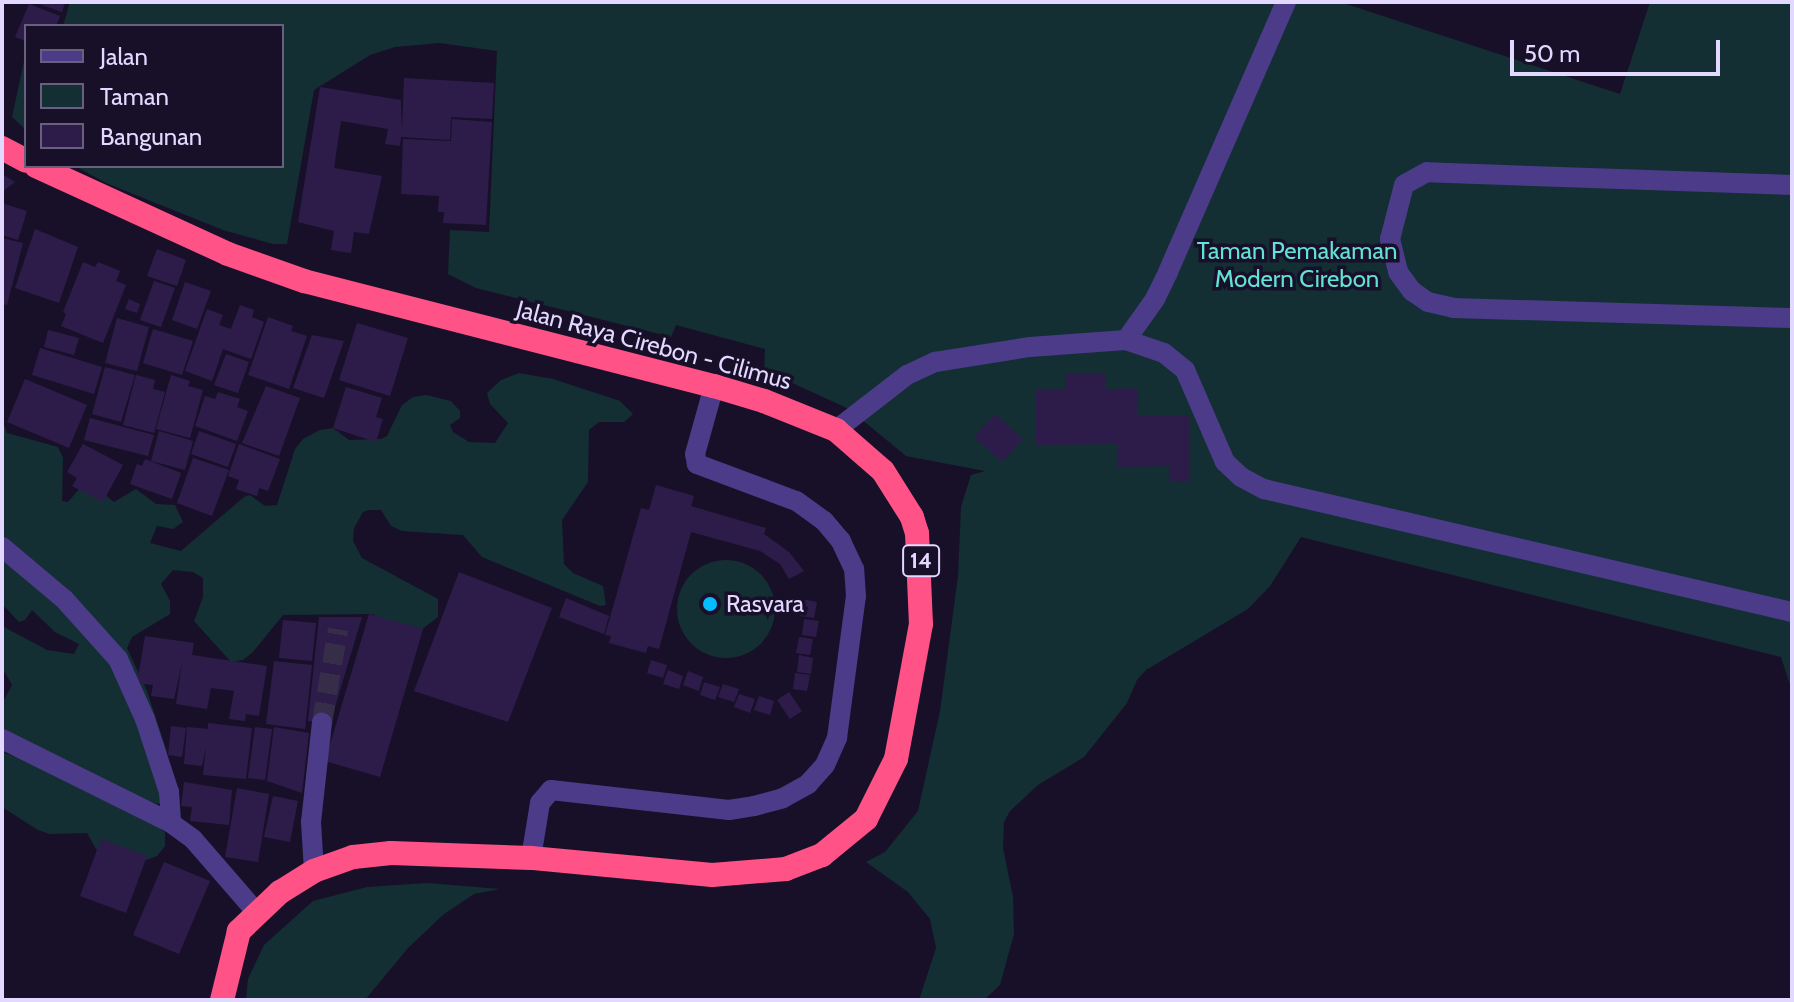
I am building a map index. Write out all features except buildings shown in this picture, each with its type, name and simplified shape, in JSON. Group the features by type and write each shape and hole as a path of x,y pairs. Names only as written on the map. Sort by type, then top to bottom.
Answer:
{"highway":[{"path":"2,148 24,160"},
{"name":"Jalan Raya Cirebon - Cilimus","path":"40,168 228,254 304,281 714,386 764,401 836,430 883,471 912,517 921,554 921,624 901,740 882,792 866,819 822,855 786,869 712,875 531,858 370,853 314,871 280,892 257,913 239,931 222,1000"}],"street":[{"path":"1126,340 1155,299 1168,272 1286,2"},
{"path":"1792,185 1427,172 1404,185 1390,239 1398,272 1412,291 1428,302 1453,308 1792,318"},
{"path":"836,430 907,375 935,362 1030,347 1126,340 1164,353 1185,370 1225,462 1241,477 1264,489 1792,612"},
{"path":"531,858 540,803 551,790 729,810 754,806 783,798 808,784 825,765 837,738 856,596 854,569 841,541 824,521 796,501 697,464 695,454 714,386"},
{"path":"2,547 64,599 118,659 145,719 169,792 171,823"},
{"path":"314,871 311,822 322,723"},
{"path":"2,739 171,823 193,839 257,913"}],"green space":[{"name":"Taman Pemakaman Modern Cirebon","path":"70,2 1340,2 1620,94 1650,2 1792,2 1792,691 1781,657 1301,537 1270,586 1248,609 1146,670 1137,680 1127,703 1084,757 1038,785 1010,811 1004,822 1003,848 1013,897 1014,934 1000,985 984,1000 919,1000 936,948 930,919 908,892 866,862 885,852 918,811 940,711 958,576 961,507 971,475 985,471 906,456 849,409 764,370 765,349 676,325 671,337 476,288 448,274 450,230 489,232 497,51 440,43 395,47 370,55 314,90 287,244 273,244 223,230 106,183 79,168 284,168 284,24 64,24"},
{"path":"24,61 24,128 12,117"},
{"path":"519,373 553,379 620,401 633,414 624,422 599,422 589,430 588,482 562,520 564,564 573,573 603,586 606,605 600,606 482,557 463,535 402,531 391,526 381,510 369,510 363,512 354,528 353,541 362,558 438,599 438,617 413,636 372,614 283,615 253,652 243,660 231,662 194,621 203,597 203,578 193,572 173,570 161,584 170,601 170,614 132,637 127,648 147,691 167,752 163,802 157,804 123,791 2,730 2,704 12,685 2,667 2,626 47,650 74,654 79,644 55,632 32,610 25,620 19,622 2,604 2,419 7,433 58,447 63,458 62,501 68,502 81,487 104,494 114,502 136,489 156,504 175,505 183,522 173,529 157,526 150,543 181,551 244,497 250,495 265,506 277,505 295,449 303,439 320,430 333,428 349,440 381,439 387,436 402,405 413,397 426,395 451,401 460,411 460,418 450,425 453,432 469,442 495,443 508,423 490,404 487,393 501,380"},
{"path":"726,560 745,563 761,574 772,590 775,609 772,628 761,644 745,655 726,658 707,655 691,644 680,628 677,609 680,590 691,574 707,563"},
{"path":"2,752 40,766 154,824 165,832 165,846 157,856 146,860 99,854 87,833 50,834 38,830 2,807"},
{"path":"427,883 500,889 474,894 444,914 408,948 365,1000 246,1000 248,979 264,945 313,901 367,887"}],"tunnel":[{"path":"322,723 338,629"}],"place":[{"name":"Rasvara","path":"710,604"}]}
